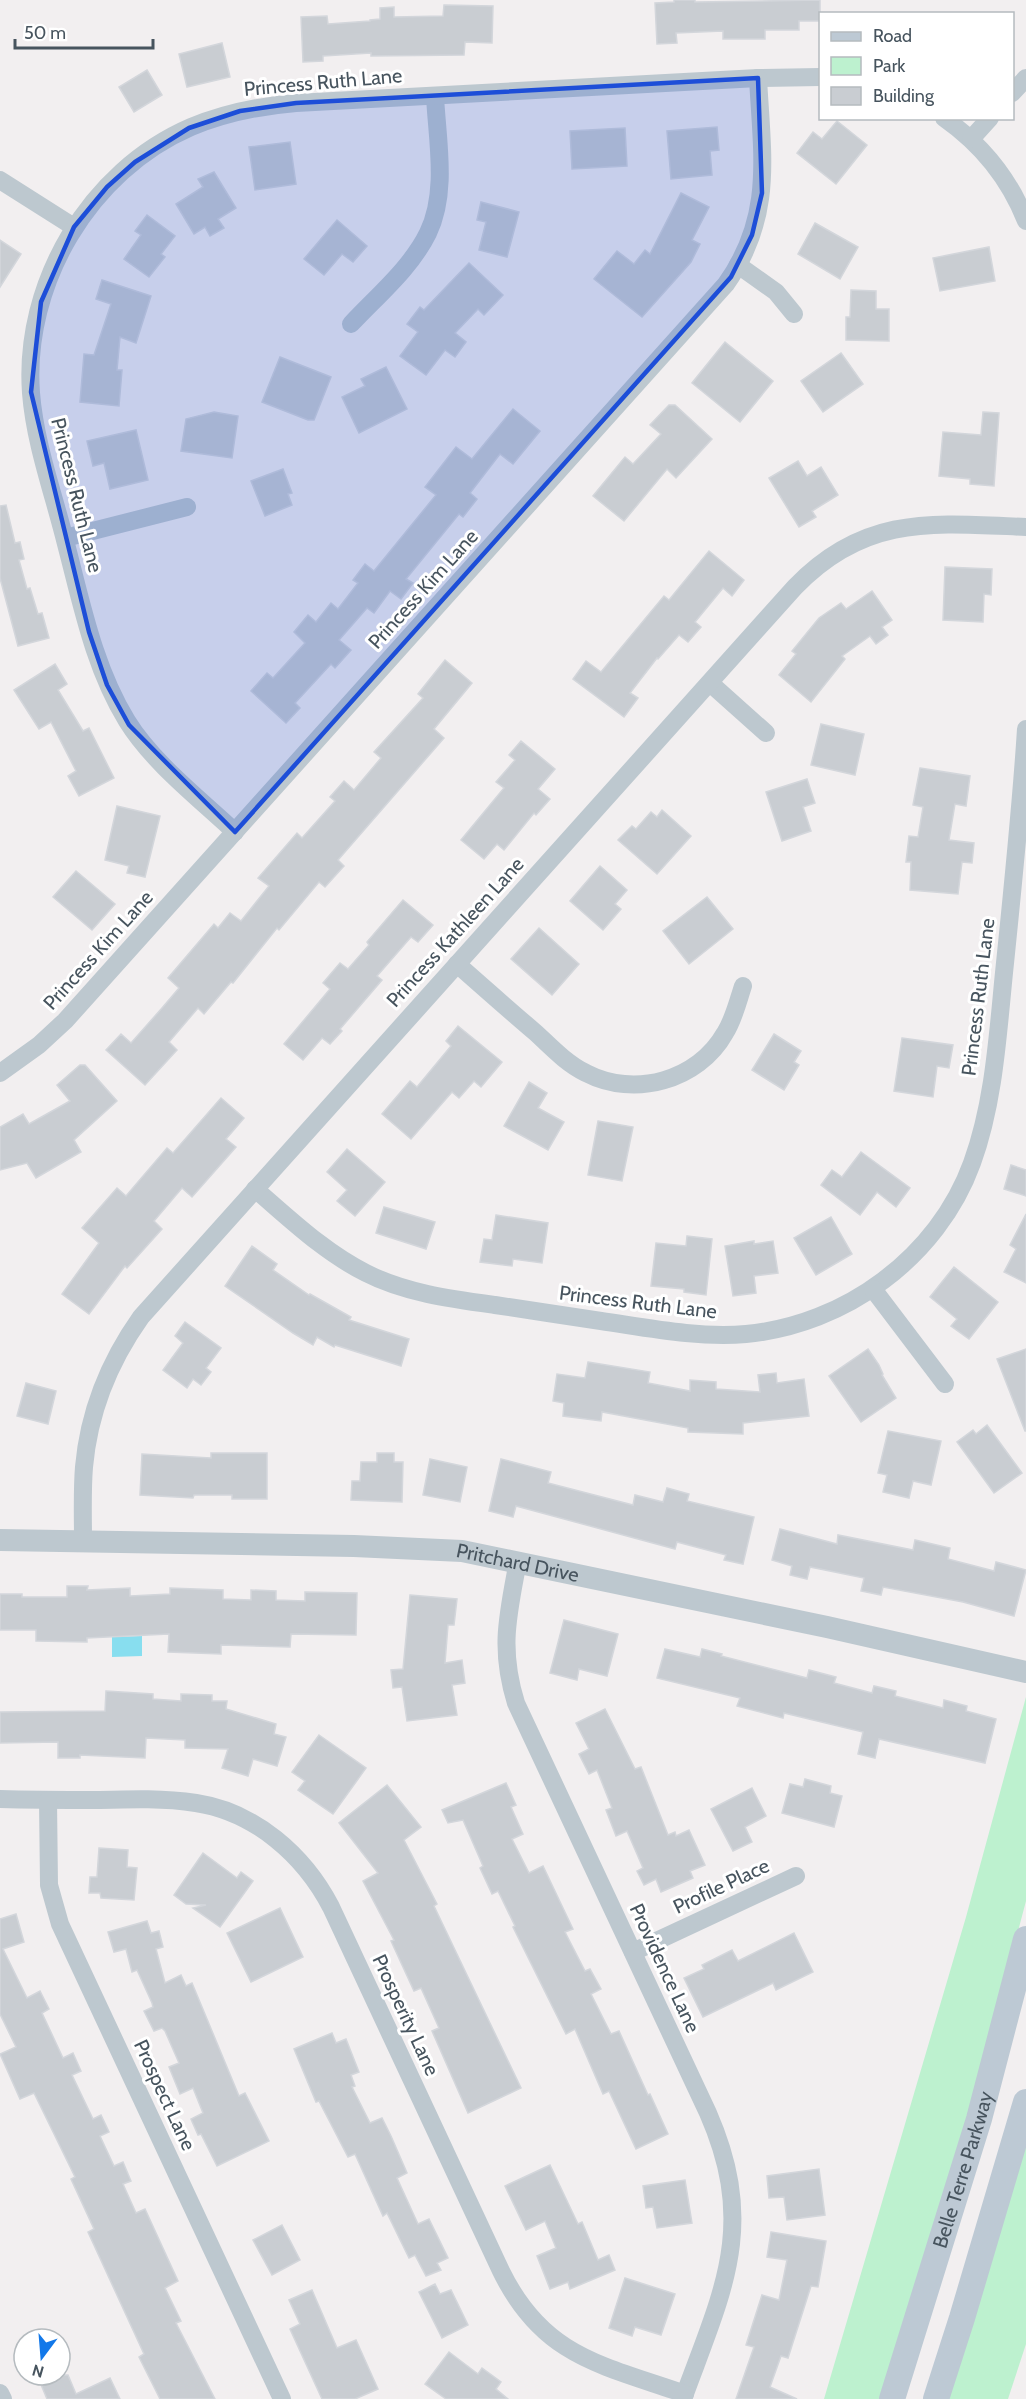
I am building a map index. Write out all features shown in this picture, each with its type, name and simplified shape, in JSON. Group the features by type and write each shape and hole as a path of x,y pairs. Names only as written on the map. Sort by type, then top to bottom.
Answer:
{"main road":[{"name":"Belle Terre Parkway","path":"892,2399 979,2119 1026,1939"},
{"name":"Belle Terre Parkway","path":"936,2399 966,2307 1026,2102"}],"street":[{"name":"Princess Ruth Lane","path":"235,832 147,748 121,712 107,686 96,654 65,538 37,430 31,376 33,346 41,302 50,276 74,227 107,187 135,162 180,133 215,118 240,111 275,105 758,78 819,77"},
{"name":"Princess Kim Lane","path":"0,1073 27,1055 53,1032 718,294 738,265 756,223 762,193 758,78"},
{"path":"1014,91 1026,78"},
{"path":"351,324 402,270 424,240 432,224 439,180 435,96"},
{"path":"947,120 971,139 1000,173 1019,203 1026,221"},
{"path":"971,139 988,120"},
{"path":"0,180 74,227"},
{"path":"738,265 771,288 794,314"},
{"path":"65,538 188,507"},
{"name":"Princess Kathleen Lane","path":"83,1541 83,1477 96,1403 113,1360 130,1332 154,1300 806,575 846,547 888,530 915,525 954,524 1026,527"},
{"path":"710,683 766,733"},
{"name":"Princess Ruth Lane","path":"255,1189 309,1235 355,1267 403,1287 464,1301 689,1333 728,1335 764,1332 808,1320 836,1310 873,1288 903,1264 944,1215 967,1176 981,1136 1000,1012 1026,729"},
{"path":"457,963 574,1066 605,1081 628,1085 669,1080 702,1060 726,1033 743,986"},
{"path":"873,1288 945,1384"},
{"name":"Pritchard Drive","path":"0,1540 407,1547 462,1551 827,1627 1026,1672"},
{"name":"Providence Lane","path":"518,1561 505,1632 507,1665 520,1715 633,1952 723,2150 731,2191 733,2232 728,2271 720,2301 684,2397"},
{"name":"Prosperity Lane","path":"0,1799 157,1799 198,1803 233,1813 247,1820 295,1855 317,1881 331,1907 501,2271 522,2309 540,2328 577,2355 684,2397"},
{"name":"Prospect Lane","path":"48,1800 49,1885 58,1917 282,2399"},
{"name":"Profile Place","path":"633,1952 796,1876"},
{"path":"0,2393 3,2399"}],"highlighted area":[{"path":"758,78 762,193 752,235 731,277 235,832 129,725 107,685 89,632 31,392 41,302 74,227 107,187 135,162 189,128 240,111 296,103"}],"green space":[{"path":"1026,1697 1026,1901 975,2093 881,2399 824,2399 966,1917"},
{"path":"1026,2140 1026,2344 1008,2399 947,2399"}],"water":[{"path":"142,1636 142,1656 112,1657 112,1637"}],"building":[{"path":"674,0 695,0 695,2 820,0 820,12 819,21 799,21 799,30 765,30 765,39 723,39 723,31 676,33 677,43 657,44 655,3 674,2"},
{"path":"444,5 493,6 492,43 465,42 464,55 371,56 371,53 323,56 323,61 303,62 301,17 327,16 328,24 370,21 380,19 380,8 394,7 394,17 443,16"},
{"path":"222,43 230,77 187,87 179,54"},
{"path":"147,70 162,95 134,112 119,87"},
{"path":"837,121 867,145 836,184 797,153 813,132 822,139"},
{"path":"717,127 719,150 710,151 712,175 671,179 667,131"},
{"path":"625,128 627,166 572,169 570,131"},
{"path":"290,142 296,184 255,190 249,147"},
{"path":"214,172 236,208 218,219 224,228 210,236 205,227 194,234 176,204 203,187 198,179"},
{"path":"681,193 709,207 692,240 700,244 691,262 642,317 594,279 617,251 634,264 645,250 650,254"},
{"path":"481,202 519,212 507,257 479,250 486,222 477,220"},
{"path":"147,215 175,236 161,254 165,257 149,277 124,259 141,235 135,231"},
{"path":"337,220 367,246 353,262 342,254 324,275 304,259"},
{"path":"815,223 858,247 840,279 798,254"},
{"path":"0,240 21,254 0,287"},
{"path":"989,247 995,281 940,291 933,258"},
{"path":"469,263 503,295 484,315 478,309 455,333 466,342 455,357 445,350 426,375 400,356 418,332 407,324 420,307 424,310"},
{"path":"102,280 151,296 136,343 120,337 117,370 122,370 119,406 80,402 84,354 94,355 111,304 96,299"},
{"path":"851,290 876,291 876,309 889,309 889,341 846,340 846,317 850,317"},
{"path":"725,342 773,381 740,422 692,383"},
{"path":"841,353 863,384 823,412 801,381"},
{"path":"280,357 331,377 314,420 308,420 262,402"},
{"path":"386,367 407,409 359,433 342,397 365,386 361,379"},
{"path":"669,405 675,405 712,439 676,478 667,469 624,521 593,496 625,457 633,464 661,434 650,425"},
{"path":"513,409 540,431 513,464 500,454 470,493 477,499 463,517 459,514 406,579 413,583 401,599 390,591 374,613 367,608 339,640 351,650 335,668 331,664 295,703 300,708 286,723 251,691 267,673 273,678 305,643 294,632 308,615 316,622 331,603 338,609 358,583 353,580 365,564 374,571 436,495 425,487 456,447 472,459"},
{"path":"214,412 238,416 232,458 181,451 186,419"},
{"path":"983,412 999,413 994,486 970,484 970,479 939,476 943,432 981,435"},
{"path":"136,430 148,480 110,489 104,463 93,466 87,441"},
{"path":"798,461 807,476 821,467 838,495 812,511 816,517 799,527 769,478"},
{"path":"283,469 292,493 288,494 292,505 265,516 251,481"},
{"path":"6,505 15,543 20,542 24,559 19,560 27,589 30,588 38,614 42,613 49,638 18,646 0,578 0,506"},
{"path":"709,551 744,580 732,596 723,588 695,622 701,627 688,642 679,635 657,658 630,693 638,698 624,717 573,679 586,661 601,672 664,596 669,600"},
{"path":"945,567 992,569 991,595 984,594 983,622 943,620"},
{"path":"872,591 892,620 882,627 888,635 876,644 870,636 842,656 845,659 811,702 779,675 796,654 792,651 819,618 841,603 846,609"},
{"path":"445,660 472,683 434,729 444,738 338,860 344,866 325,887 319,882 204,1014 198,1008 169,1042 177,1050 145,1085 106,1050 121,1034 131,1043 162,1008 179,988 168,978 214,924 218,928 230,913 241,921 269,886 258,878 297,833 302,838 335,801 330,797 344,781 354,790 381,758 374,752 423,698 418,694"},
{"path":"55,664 67,684 58,690 83,731 89,728 114,778 79,796 68,776 76,771 51,722 39,729 14,690"},
{"path":"821,724 864,734 855,775 811,765"},
{"path":"521,741 555,769 538,789 550,799 536,815 534,813 504,850 497,844 484,859 461,840 504,788 496,782 515,760 509,755"},
{"path":"920,768 970,776 966,806 955,804 949,840 974,843 972,863 962,862 958,894 910,890 911,862 906,862 909,836 918,837 923,807 913,805"},
{"path":"807,779 815,803 803,807 811,831 782,841 766,792"},
{"path":"117,806 160,816 145,877 127,873 129,866 105,860"},
{"path":"662,810 691,836 657,874 618,840 632,826 636,829 651,812 657,817"},
{"path":"600,866 627,890 615,904 621,909 603,930 570,901"},
{"path":"76,871 115,904 92,930 53,897"},
{"path":"707,897 733,929 689,964 663,931"},
{"path":"403,900 433,925 418,942 411,937 377,976 382,980 330,1044 322,1038 303,1060 284,1044 330,989 323,983 340,963 348,969 369,945 367,942"},
{"path":"539,928 579,964 552,995 511,959"},
{"path":"458,1026 502,1062 481,1087 474,1081 459,1098 452,1092 411,1139 382,1114 410,1081 417,1087 451,1046 446,1041"},
{"path":"774,1034 801,1051 794,1062 799,1065 784,1090 752,1070"},
{"path":"902,1038 953,1045 949,1068 937,1066 933,1097 894,1091"},
{"path":"80,1065 85,1065 117,1101 74,1140 81,1152 36,1178 27,1163 0,1170 0,1127 23,1114 29,1124 70,1101 57,1085"},
{"path":"529,1082 547,1093 538,1108 564,1122 548,1150 504,1126"},
{"path":"221,1098 244,1118 226,1139 236,1147 192,1197 182,1188 154,1221 162,1229 127,1268 125,1266 89,1314 62,1294 99,1243 82,1228 117,1188 126,1196 167,1148 173,1153"},
{"path":"598,1121 633,1127 622,1181 588,1175"},
{"path":"347,1149 385,1182 355,1216 337,1201 347,1190 327,1172"},
{"path":"861,1152 910,1188 896,1207 877,1192 860,1215 821,1185 832,1170 842,1177"},
{"path":"1011,1165 1026,1170 1026,1196 1004,1189"},
{"path":"384,1207 435,1222 426,1249 376,1233"},
{"path":"1026,1214 1026,1283 1004,1272 1016,1249 1010,1245"},
{"path":"496,1215 548,1223 542,1263 513,1259 512,1266 480,1262 484,1239 492,1240"},
{"path":"831,1217 852,1254 816,1275 794,1238"},
{"path":"687,1236 712,1239 706,1295 684,1292 684,1289 651,1286 656,1243 686,1246"},
{"path":"754,1241 754,1244 773,1241 778,1273 754,1276 756,1293 733,1296 725,1246"},
{"path":"252,1246 277,1264 273,1270 309,1295 351,1317 349,1320 409,1339 401,1366 335,1345 334,1347 317,1337 313,1345 225,1286"},
{"path":"954,1267 998,1302 969,1339 951,1326 957,1319 930,1297"},
{"path":"185,1322 221,1348 206,1368 211,1372 201,1385 193,1379 187,1388 163,1370 183,1343 175,1336"},
{"path":"868,1349 896,1398 861,1422 829,1376"},
{"path":"1026,1349 1026,1431 1025,1431 997,1359"},
{"path":"588,1362 650,1372 648,1383 690,1391 690,1380 716,1382 716,1389 760,1392 758,1375 776,1373 777,1383 804,1379 809,1416 743,1423 743,1434 688,1432 688,1428 602,1412 601,1421 563,1416 564,1403 553,1401 557,1374 585,1378"},
{"path":"26,1383 56,1391 48,1424 17,1416"},
{"path":"987,1425 1022,1473 994,1493 957,1442 973,1430 976,1434"},
{"path":"888,1431 941,1441 931,1485 913,1481 909,1498 883,1492 887,1475 878,1473"},
{"path":"211,1453 267,1453 267,1499 232,1499 232,1495 194,1495 193,1498 140,1495 142,1454 211,1458"},
{"path":"377,1453 394,1453 394,1462 403,1462 402,1502 351,1500 352,1481 360,1481 361,1462 377,1462"},
{"path":"430,1459 467,1467 460,1502 423,1495"},
{"path":"501,1459 551,1472 548,1483 633,1505 635,1495 663,1502 667,1488 689,1494 687,1501 754,1517 743,1564 724,1560 726,1555 677,1542 675,1549 516,1506 513,1517 489,1511"},
{"path":"780,1529 837,1544 838,1535 913,1550 915,1540 950,1548 948,1559 994,1571 996,1562 1026,1570 1014,1616 963,1602 883,1587 881,1595 861,1591 864,1578 810,1567 807,1579 790,1575 792,1566 772,1560"},
{"path":"67,1586 88,1586 87,1590 130,1588 130,1596 170,1594 170,1588 223,1590 223,1599 251,1600 251,1590 276,1591 276,1600 305,1601 305,1592 357,1593 356,1635 291,1634 290,1647 221,1645 221,1654 168,1652 169,1634 87,1638 87,1642 36,1641 36,1630 0,1630 0,1594 22,1594 22,1597 67,1597"},
{"path":"410,1595 457,1599 454,1625 448,1625 445,1663 462,1660 465,1683 452,1685 457,1715 407,1721 402,1687 393,1688 391,1670 403,1669"},
{"path":"564,1620 618,1634 607,1676 579,1669 577,1680 550,1673"},
{"path":"665,1649 700,1657 702,1649 807,1678 809,1670 836,1677 834,1683 872,1693 874,1686 896,1691 895,1696 943,1708 944,1700 967,1706 966,1711 996,1719 985,1763 879,1739 875,1758 858,1754 863,1732 784,1713 783,1718 737,1706 740,1698 657,1678"},
{"path":"106,1691 153,1694 153,1699 181,1701 181,1694 212,1695 212,1701 227,1701 226,1709 276,1724 274,1734 286,1737 277,1766 253,1759 248,1776 222,1768 228,1749 185,1748 185,1740 146,1738 145,1758 80,1755 80,1758 58,1758 58,1742 0,1743 0,1712 105,1711"},
{"path":"605,1709 635,1769 641,1767 668,1835 675,1832 676,1836 689,1830 705,1865 690,1871 693,1878 661,1892 656,1879 644,1885 637,1871 643,1868 627,1831 616,1836 606,1810 612,1808 597,1770 589,1774 579,1754 589,1749 576,1723"},
{"path":"319,1735 366,1768 333,1814 298,1790 305,1781 292,1772"},
{"path":"805,1779 831,1786 830,1793 842,1796 834,1827 782,1813 790,1784 803,1787"},
{"path":"506,1783 516,1805 511,1807 523,1834 512,1839 529,1873 543,1866 573,1929 565,1932 585,1971 590,1969 601,1989 591,1994 611,2034 619,2031 668,2134 636,2149 609,2091 603,2094 575,2029 566,2034 513,1927 515,1926 498,1891 492,1894 480,1868 483,1866 463,1820 448,1823 442,1810"},
{"path":"387,1785 421,1827 404,1840 437,1904 434,1906 521,2088 468,2113 432,2031 439,2028 421,1988 414,1991 391,1941 394,1940 363,1881 378,1873 339,1823"},
{"path":"752,1788 766,1816 745,1827 752,1842 733,1851 711,1809"},
{"path":"99,1848 128,1850 127,1867 137,1868 134,1900 101,1898 100,1893 89,1893 90,1877 97,1877"},
{"path":"203,1853 237,1878 241,1872 253,1881 220,1927 193,1908 206,1905 186,1904 174,1895"},
{"path":"280,1908 303,1957 251,1982 227,1933"},
{"path":"16,1914 24,1942 3,1949 27,1998 40,1991 49,2009 42,2013 63,2058 73,2053 81,2071 72,2075 93,2119 101,2115 109,2132 100,2136 114,2166 123,2162 131,2181 123,2184 136,2213 145,2209 178,2281 165,2288 181,2321 176,2323 215,2399 160,2399 139,2357 144,2354 88,2232 94,2229 71,2179 75,2177 34,2093 20,2099 0,2054 16,2047 0,2014 0,1919"},
{"path":"147,1921 151,1933 159,1931 163,1947 156,1949 165,1983 181,1975 186,1986 192,1983 239,2096 245,2093 269,2141 217,2166 191,2119 203,2113 193,2088 180,2094 169,2067 179,2063 165,2031 162,2028 154,2031 144,2011 153,2007 152,2003 137,1970 132,1972 126,1949 114,1952 108,1932"},
{"path":"794,1933 813,1972 776,1990 773,1983 703,2017 684,1978 704,1969 702,1965 732,1950 738,1961"},
{"path":"332,2033 336,2043 346,2039 359,2072 351,2075 355,2086 352,2087 370,2123 382,2118 391,2136 407,2173 397,2178 418,2224 429,2219 448,2258 437,2263 441,2270 426,2276 415,2255 409,2258 387,2213 383,2216 355,2154 348,2157 319,2101 316,2102 294,2049"},
{"path":"550,2165 578,2224 582,2222 598,2260 609,2255 615,2270 570,2289 568,2282 550,2289 537,2256 556,2248 545,2221 526,2230 505,2186"},
{"path":"819,2169 825,2215 787,2220 784,2197 769,2198 767,2176"},
{"path":"685,2180 692,2223 657,2228 653,2207 646,2208 643,2186"},
{"path":"282,2225 300,2260 272,2275 253,2240"},
{"path":"771,2232 826,2241 818,2287 811,2286 788,2358 781,2356 770,2387 797,2399 736,2399 754,2347 746,2345 762,2295 779,2300 787,2260 767,2257"},
{"path":"625,2278 675,2294 661,2335 635,2327 632,2336 609,2328"},
{"path":"435,2284 440,2294 451,2290 468,2325 442,2338 419,2292"},
{"path":"312,2290 337,2348 356,2340 378,2389 355,2399 322,2399 290,2329 300,2324 289,2300"},
{"path":"449,2352 478,2374 482,2368 501,2382 496,2389 508,2399 446,2399 425,2384"},
{"path":"110,2378 120,2399 47,2399 42,2387 72,2387 72,2384 76,2394"}]}
